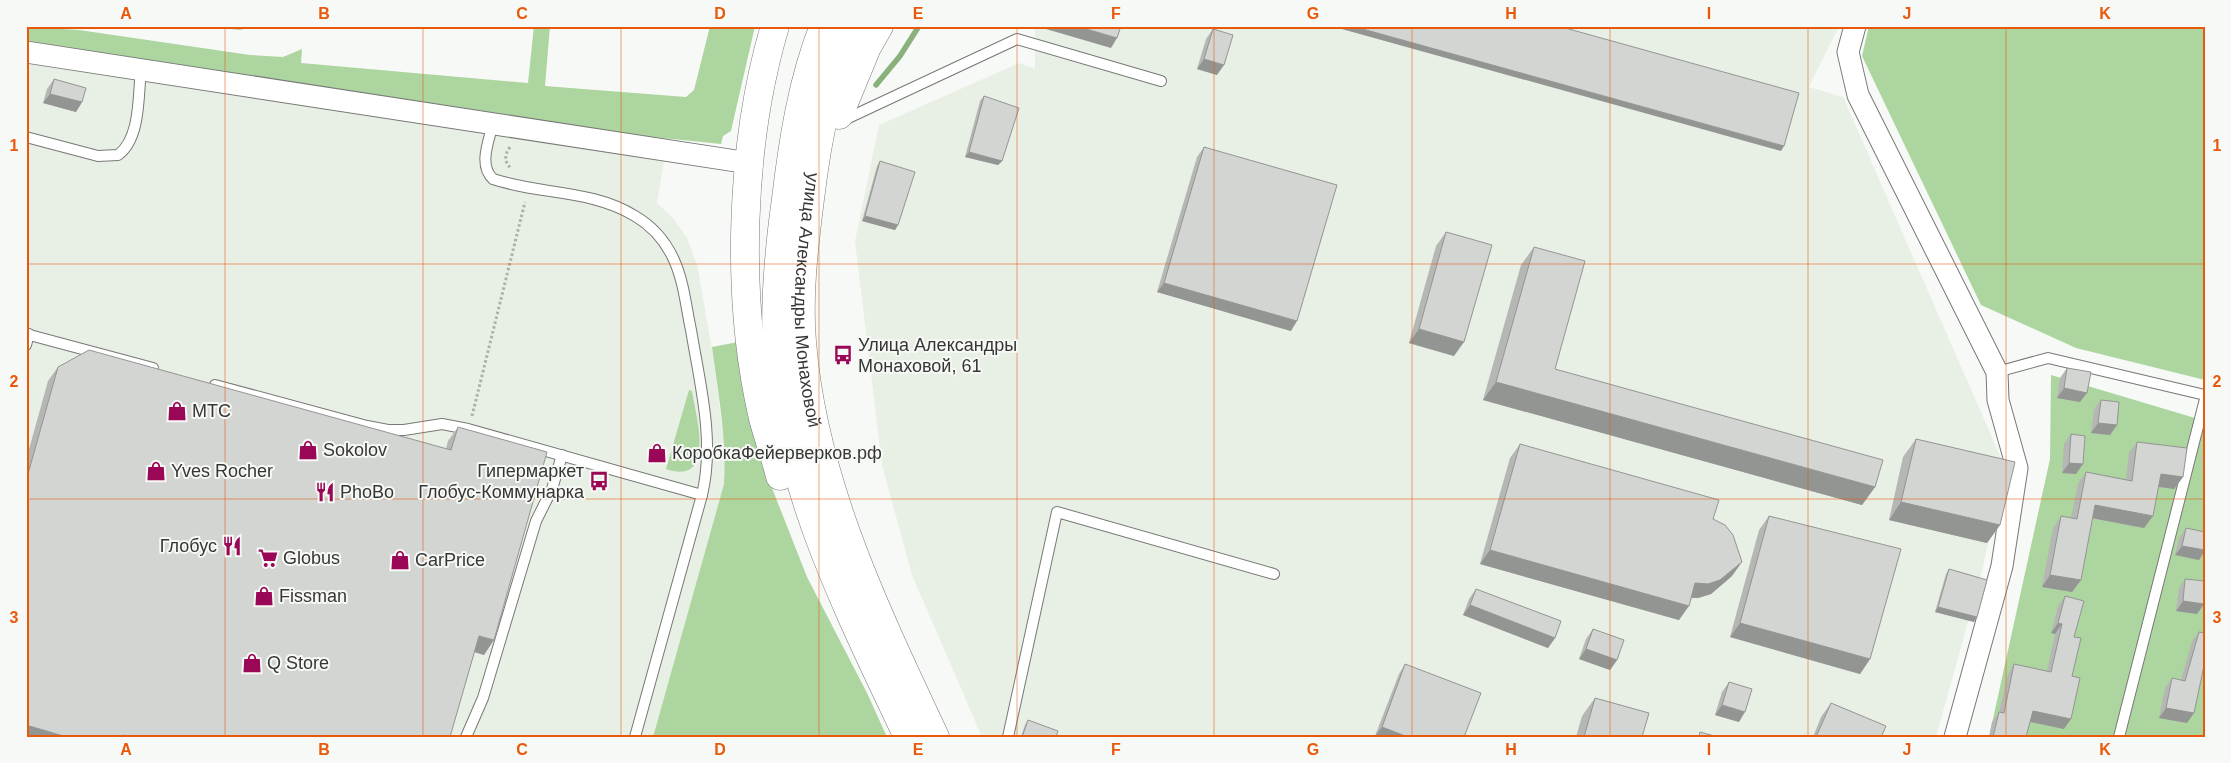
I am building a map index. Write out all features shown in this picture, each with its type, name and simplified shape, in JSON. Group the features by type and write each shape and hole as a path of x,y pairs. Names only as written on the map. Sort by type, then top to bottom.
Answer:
{"main road":[{"path":"775,26 763,75 749,163 745,228 746,291 763,417 783,486 808,539 843,595"},
{"name":"улица Александры Монаховой","path":"824,26 803,93 792,150 778,258 777,349 781,390 789,440 821,544 908,737"},
{"name":"улица Александры Монаховой","path":"851,26 832,80 831,117 809,209 802,260 802,341 816,434 838,509 865,581 935,737"},
{"path":"831,117 850,86 879,26"}],"street":[{"path":"1856,26 1848,52 1858,95 1997,372 1998,400 2016,468 2002,566 1955,737"},
{"path":"26,52 749,163"}],"lane":[{"path":"831,117 846,119 1017,39 1161,82"},
{"path":"26,137 98,156 109,157 118,155 124,150 134,127 141,69"},
{"path":"493,123 485,161 485,168 493,179 604,201 636,216 655,232 667,247 680,273 708,432 708,464 702,495 635,737"},
{"path":"26,346 28,334 162,370"},
{"path":"1997,372 2048,358 2205,397 2119,737"},
{"path":"208,383 366,426 388,430 404,430 442,424 494,436 702,495"},
{"path":"466,737 483,698 536,521 552,489 562,455"},
{"path":"1008,737 1057,512 1274,574"}],"path":[{"path":"472,417 526,197"}],"shaded area":[{"path":"1035,26 1839,26 1809,87 1843,97 2005,467 1981,575 1936,737 982,737 912,575 882,465 855,241 879,125 1019,63 1035,69"},
{"name":"Globus","path":"26,35 669,132 657,203 673,218 687,238 697,264 713,355 726,457 724,484 653,737 26,737"}],"green space":[{"path":"202,26 254,26 240,30"},
{"path":"534,26 550,26 545,86 686,97 694,90 710,26 755,26 731,131 723,136 721,144 653,137 26,41 26,27 79,30 250,55 283,57 302,49 301,63 528,83"},
{"path":"1869,26 2205,26 2205,380 2076,348 1981,305 1862,56"},
{"path":"738,342 750,414 772,488 807,577 867,693 887,737 653,737 724,484 723,433 712,347"},
{"path":"2051,375 2205,421 2205,737 1989,737 2050,459"},
{"path":"689,390 692,391 700,446 698,459 692,468 682,472 666,469"}],"building":[{"path":"1076,26 1121,26 1117,38"},
{"path":"1352,26 1558,26 1799,93 1784,146"},
{"path":"1213,29 1233,35 1224,65 1204,59"},
{"path":"54,79 86,88 82,102 50,94"},
{"path":"984,96 1019,108 1002,161 969,152"},
{"path":"1204,147 1337,185 1297,321 1164,283"},
{"path":"880,161 915,172 898,225 865,216"},
{"path":"1446,232 1492,245 1464,342 1419,329"},
{"path":"1534,247 1585,261 1555,369 1883,460 1875,487 1496,382"},
{"name":"Globus","path":"89,350 451,450 458,427 547,452 494,640 479,636 450,737 130,737 123,735 122,737 67,737 26,725 26,481 58,367"},
{"path":"2067,368 2091,372 2087,393 2064,388"},
{"path":"2101,400 2119,402 2117,425 2098,423"},
{"path":"2071,434 2085,436 2083,464 2069,463"},
{"path":"1916,439 2015,462 2000,525 1901,502"},
{"path":"2137,442 2187,448 2183,477 2161,474 2153,516 2095,505 2081,580 2050,575 2061,516 2077,519 2086,472 2132,481"},
{"path":"1520,444 1719,500 1713,519 1725,525 1733,535 1742,562 1720,580 1708,584 1695,583 1689,606 1490,550"},
{"path":"1769,516 1901,549 1870,659 1740,623"},
{"path":"2186,528 2205,532 2205,550 2182,546"},
{"path":"1949,569 1987,580 1977,617 1938,607"},
{"path":"2185,579 2205,581 2204,604 2183,601"},
{"path":"1476,589 1561,621 1555,638 1470,605"},
{"path":"2065,596 2084,601 2074,637 2081,638 2072,676 2080,678 2071,719 2033,711 2026,737 1993,737 1999,712 2004,713 2014,664 2051,672 2062,624 2058,623"},
{"path":"1593,629 1624,640 1617,660 1586,649"},
{"path":"2199,632 2205,633 2205,661 2194,713 2166,708 2172,678 2185,681"},
{"path":"1405,664 1481,693 1464,737 1408,737 1382,727"},
{"path":"1729,682 1752,689 1745,712 1722,705"},
{"path":"1595,698 1649,713 1642,737 1584,737"},
{"path":"1831,703 1886,726 1882,735 1887,737 1816,737"},
{"path":"1028,720 1058,731 1056,737 1022,737"},
{"path":"1700,732 1718,737 1699,737"}],"waterway":[{"path":"876,85 900,56 919,26"}],"place":[{"name":"Улица Александры Монаховой, 61","path":"843,355"},
{"name":"МТС","path":"177,411"},
{"name":"Sokolov","path":"308,450"},
{"name":"КоробкаФейерверков.рф","path":"657,453"},
{"name":"Yves Rocher","path":"156,471"},
{"name":"Гипермаркет Глобус-Коммунарка","path":"599,481"},
{"name":"PhoBo","path":"325,492"},
{"name":"Глобус","path":"232,546"},
{"name":"Globus","path":"268,558"},
{"name":"CarPrice","path":"400,560"},
{"name":"Fissman","path":"264,596"},
{"name":"Q Store","path":"252,663"}]}
